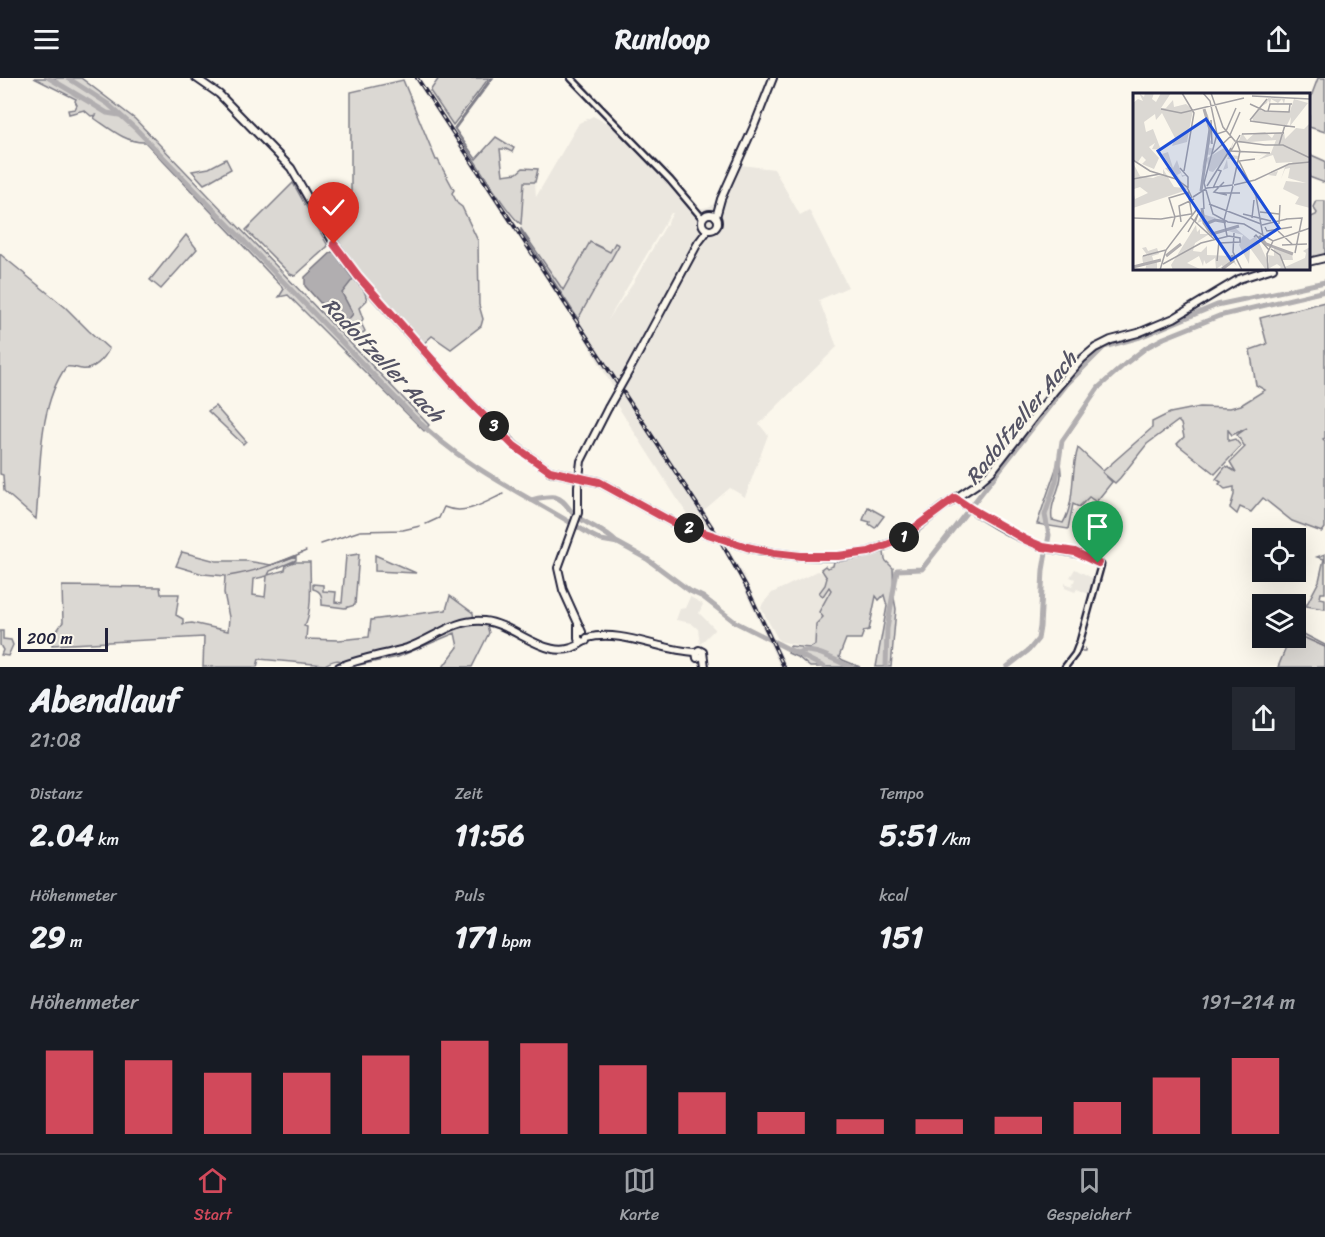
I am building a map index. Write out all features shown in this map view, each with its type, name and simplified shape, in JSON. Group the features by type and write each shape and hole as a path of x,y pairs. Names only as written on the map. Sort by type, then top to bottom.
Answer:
{"main road":[{"path":"196,78 219,94 291,168 337,248 358,276 468,400 514,446 550,471 599,482 672,522 747,547 801,556 838,556 878,550 907,536 992,471 1055,390 1088,354 1102,344 1138,333 1174,318 1239,279 1267,270"},
{"path":"584,635 558,577 560,561 579,509 579,477 583,455 721,199 773,78"},
{"path":"1310,262 1325,258"},
{"path":"339,667 405,648 461,623 492,622 543,652 562,654 577,648 584,635"},
{"path":"584,635 619,638 688,652 698,655 705,666"}],"street":[{"path":"571,78 708,220"},
{"path":"955,498 1026,540 1048,548 1075,552 1101,565 1102,570 1080,641 1075,654 1065,667"}],"shaded area":[{"path":"34,78 81,78 135,119 429,425 424,431 288,295 279,297 284,289 145,142 131,140 118,134 94,118 96,115 91,116 84,110 69,114 68,110 75,109 77,105 76,99"},
{"path":"414,78 420,78 578,318 610,252 590,242 563,291 521,229 524,182 535,182 536,197 579,123 593,116 613,126 692,210 708,207 726,198 741,165 774,169 800,215 809,210 848,287 819,300 837,347 759,424 768,435 745,497 730,488 704,510 743,573 787,667 780,667 739,578 713,533 696,528 615,402 618,396 584,337","holes":["671,213 673,213 630,288 608,320"]},
{"path":"439,78 489,78 453,125 430,91"},
{"path":"493,78 455,129 476,159 496,137 514,148 512,152 500,149 503,175 517,173 523,168 538,169 535,182 524,182 521,224 498,196 454,128"},
{"path":"1318,78 1325,78 1325,132 1310,127 1310,99"},
{"path":"403,80 436,160 454,190 452,193 462,207 478,241 479,305 483,319 481,326 451,349 432,336 423,344 348,258 334,238 334,210 351,211 351,92"},
{"path":"1310,154 1325,161 1325,183 1310,177"},
{"path":"226,159 231,169 204,184 192,171 209,168"},
{"path":"293,183 328,246 295,276 290,274 246,230"},
{"path":"1316,201 1325,201 1325,256 1310,259 1310,221 1311,217 1317,213 1313,207"},
{"path":"521,229 563,290 590,242 610,252 615,243 619,245 578,319 521,231"},
{"path":"186,235 197,249 161,289 150,280"},
{"path":"333,251 353,279 342,293 353,314 342,327 305,286 305,277"},
{"path":"0,254 65,307 109,349 102,360 90,368 66,367 57,383 45,420 36,519 4,491 3,475 0,474"},
{"path":"345,269 359,282 367,300 359,308 363,319 361,323 365,331 354,341 348,336 341,321 335,280"},
{"path":"1325,302 1325,438 1323,439 1325,441 1325,528 1322,532 1292,521 1263,498 1251,512 1240,507 1237,514 1230,508 1234,487 1225,489 1216,479 1226,466 1236,472 1230,462 1245,447 1237,435 1247,428 1232,435 1228,430 1228,441 1235,439 1241,446 1215,474 1177,444 1184,437 1178,421 1147,444 1115,483 1102,472 1112,482 1096,502 1089,497 1079,507 1073,504 1068,529 1037,524 1059,460 1061,477 1053,505 1052,520 1063,523 1070,506 1078,448 1103,471 1152,428 1152,422 1170,413 1200,407 1230,408 1241,405 1265,390 1256,385 1250,350 1267,344 1260,318"},
{"path":"215,406 246,441 243,444 208,411"},
{"path":"868,507 884,516 875,528 869,524 870,522 863,520"},
{"path":"182,552 216,561 247,561 271,565 296,556 296,560 270,571 268,575 285,570 286,565 294,562 310,562 310,605 304,626 307,627 306,639 339,640 369,637 371,620 446,610 450,596 473,613 474,620 486,621 489,633 472,667 443,667 458,647 455,633 398,657 349,667 341,667 347,664 339,660 325,665 259,659 257,667 203,667 204,637 52,645 54,635 63,622 62,586 160,587 161,594 179,594 176,615 183,619 183,624 192,623 228,631 229,617 224,593 225,576 203,574 176,566","holes":["267,576 265,597 253,595 254,579"]},
{"path":"884,552 885,560 893,568 896,609 891,667 876,667 887,606 884,595 879,600 876,596 869,630 864,631 861,639 846,639 839,657 860,667 810,667 788,653 790,646 810,648 815,645 816,624 823,617 819,612 831,590 829,587 823,596 819,593 827,578 821,569 825,566 827,568 833,566 834,561"},
{"path":"359,554 355,605 345,608 322,605 321,595 313,589 313,584 323,585 323,591 336,592 335,602 342,603 346,556"},
{"path":"1325,554 1325,593 1321,593 1320,598 1325,599 1325,609 1306,606 1319,581 1324,559 1317,557"},
{"path":"375,555 416,573 375,571"},
{"path":"1075,569 1096,581 1091,595 1077,589 1075,592 1065,588 1065,583 1072,586 1075,579 1070,577"},
{"path":"818,571 827,575 825,581 831,590 819,612 823,617 816,624 815,645 811,648 779,641 761,608 763,603 772,593"},
{"path":"690,597 703,604 699,613 715,629 700,644 698,629 691,623 676,620 680,609 685,608"},
{"path":"0,631 3,631 3,639 11,640 13,645 8,656 1,655 3,650 0,645"},
{"path":"1306,635 1325,645 1325,667 1278,667 1286,648 1306,648"}],"waterway":[{"path":"49,78 91,103"},
{"name":"Radolfzeller Aach","path":"68,78 108,104 137,130 434,436 498,481 589,534 601,540 618,543 647,559 735,622 824,667"},
{"path":"94,105 107,113 119,115"},
{"name":"Radolfzeller Aach","path":"886,667 887,629 897,570 922,569 1067,384 1104,347 1140,337 1217,305 1325,282"},
{"name":"Radolfzeller Aach","path":"1007,667 1029,650 1038,639 1043,570 1049,535 1045,515 1056,481 1062,441 1099,387 1147,347 1164,338 1219,316 1325,291"},
{"path":"426,524 439,518 444,507 467,509 503,494"},
{"name":"Radolfzeller Aach","path":"531,500 543,497 559,498 576,516 617,543"},
{"path":"321,544 360,531 403,530 420,526"},
{"path":"228,576 268,566 306,551"},
{"path":"1306,638 1325,647"},
{"path":"1080,651 1085,651 1085,648"},
{"name":"Radolfzeller Aach","path":"797,653 810,651 851,667"}],"railway":[{"path":"417,78 719,538 746,586 784,667"}],"route":[{"path":"334,244 358,276 468,400 514,446 550,471 599,482 672,522 747,547 774,553 838,556 878,550 897,541 955,498 1026,540 1043,547 1075,552 1098,563"}]}
